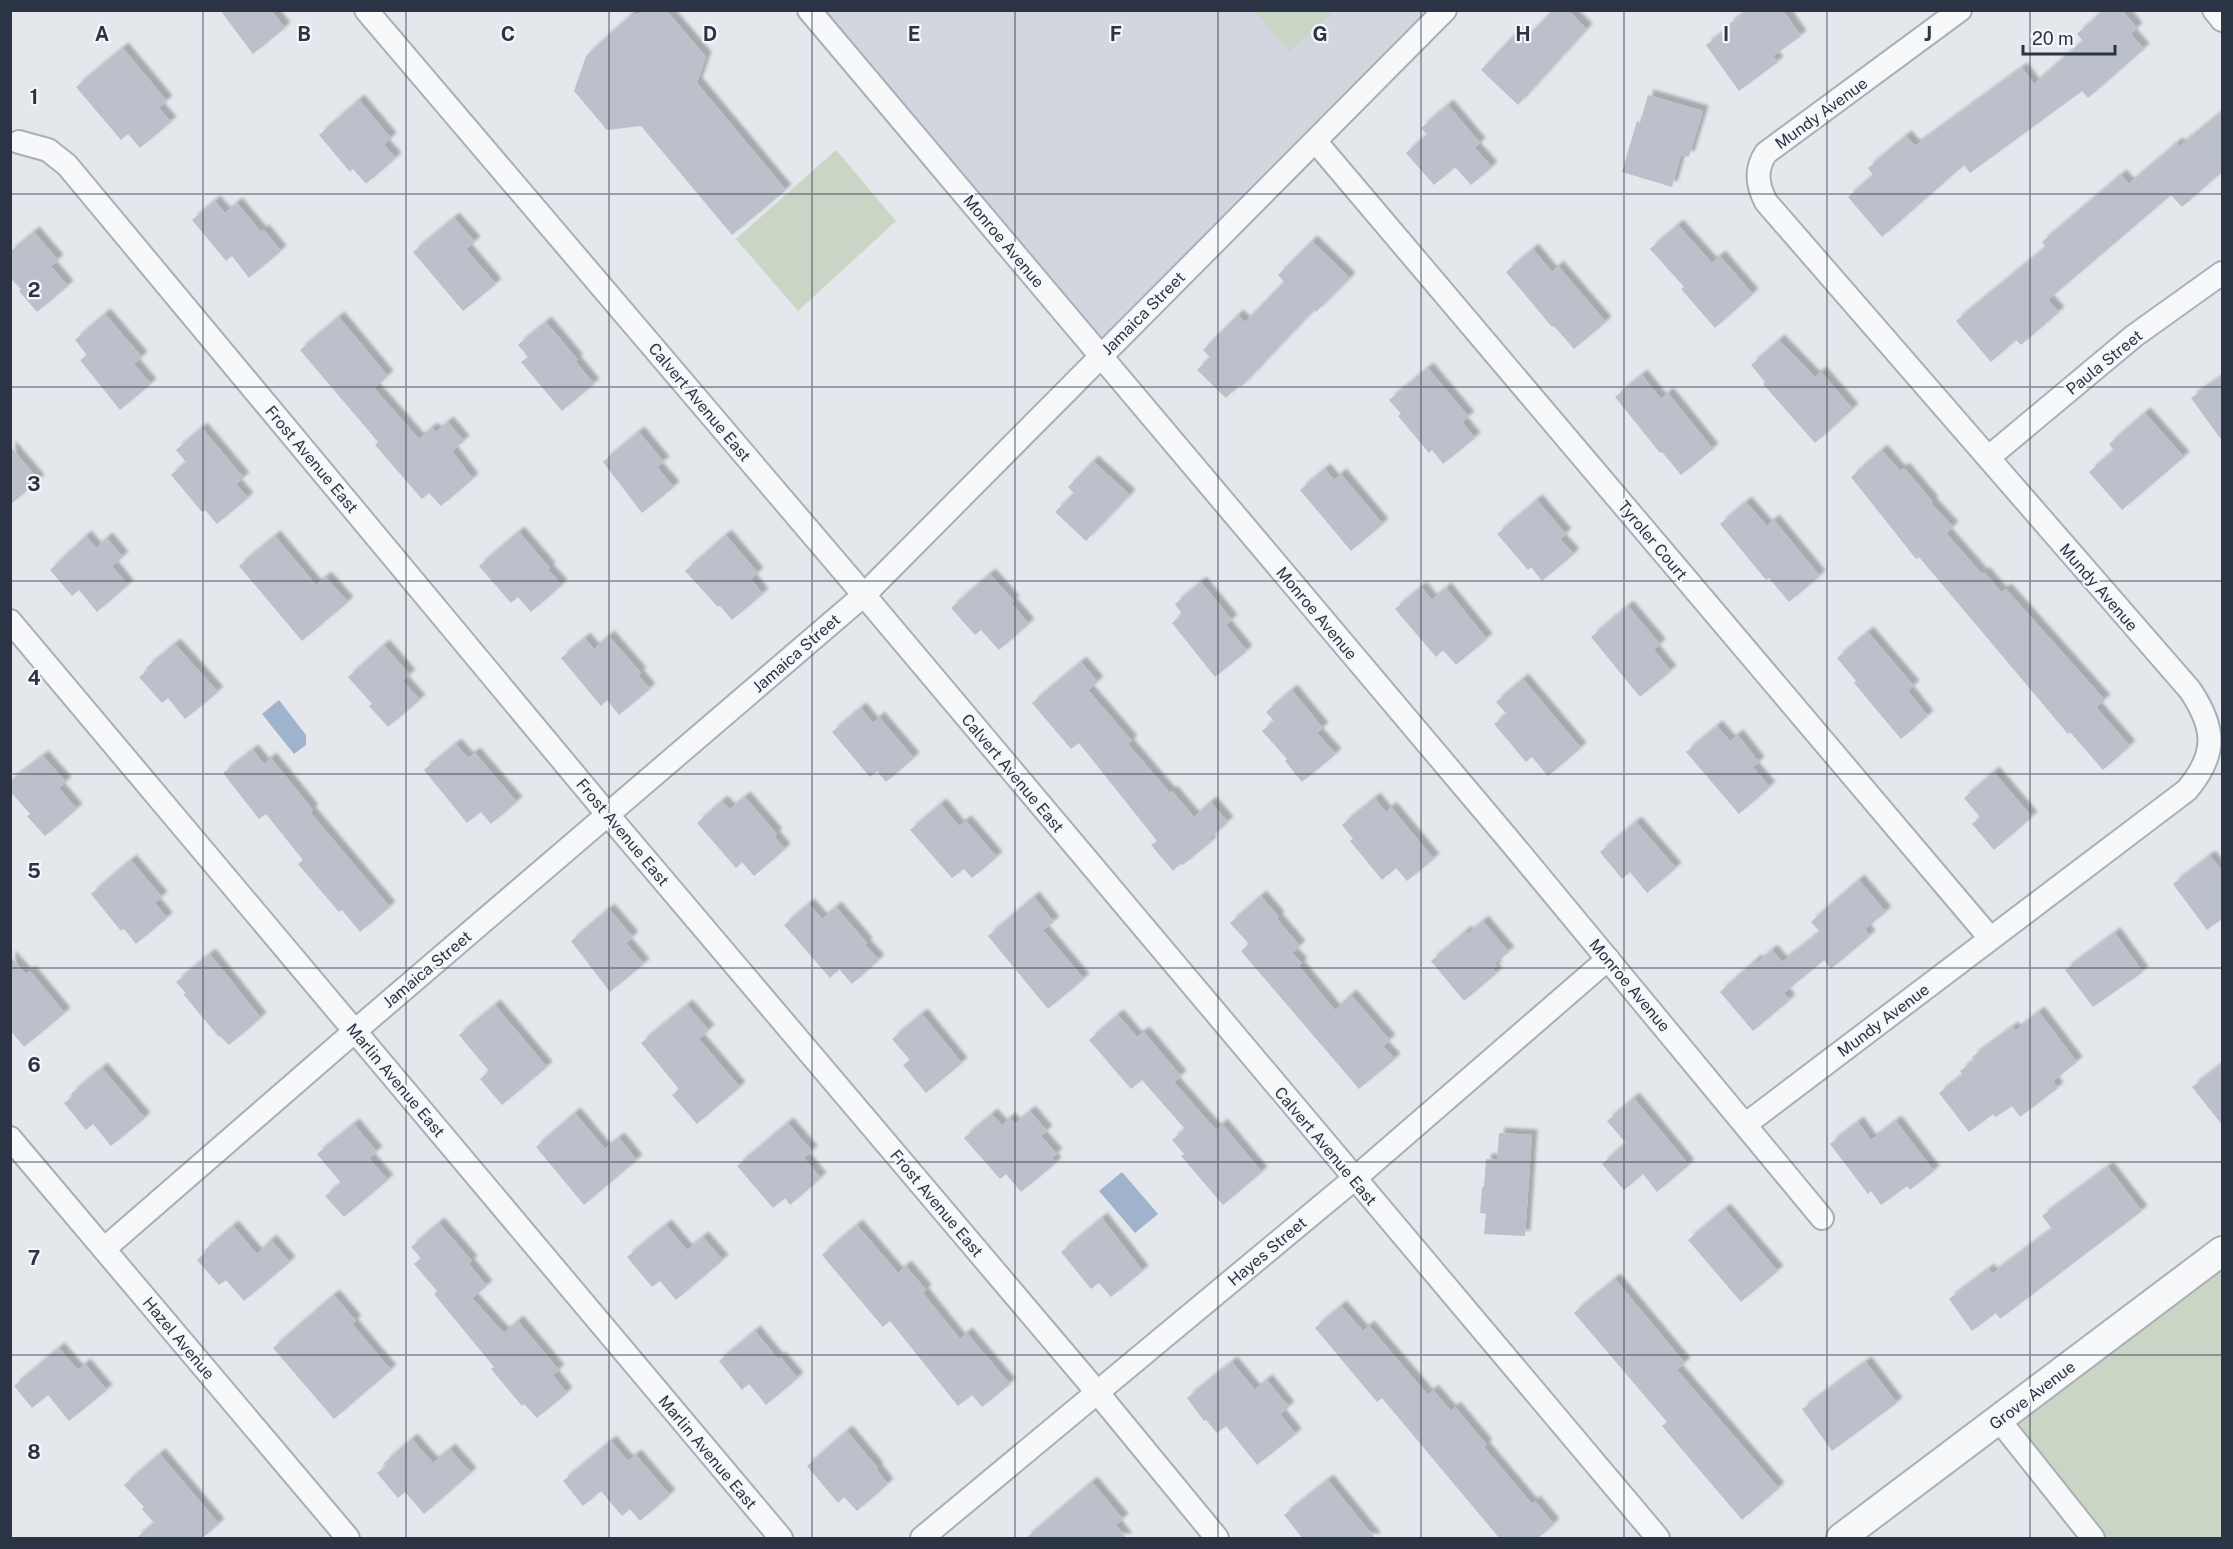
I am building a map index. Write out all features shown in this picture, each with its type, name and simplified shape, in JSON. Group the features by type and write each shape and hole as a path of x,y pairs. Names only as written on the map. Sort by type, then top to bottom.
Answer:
{"street":[{"name":"Calvert Avenue East","path":"366,10 864,595 1658,1539"},
{"name":"Monroe Avenue","path":"809,10 1608,959 1822,1218"},
{"name":"Jamaica Street","path":"104,1249 864,595 1445,10"},
{"name":"Mundy Avenue","path":"1746,1124 2187,790 2198,777 2207,759 2210,741 2208,723 2190,690 1766,202 1760,190 1759,163 1766,153 1960,10"},
{"path":"2214,10 2223,20"},
{"name":"Frost Avenue East","path":"19,142 48,150 67,165 608,815 1097,1392 1217,1539"},
{"name":"Tyroler Court","path":"1316,142 1990,938"},
{"name":"Paula Street","path":"1989,457 2134,336 2223,273"},
{"name":"Marlin Avenue East","path":"10,621 781,1539"},
{"name":"Hayes Street","path":"922,1539 1354,1179 1608,959"},
{"name":"Hazel Avenue","path":"10,1138 348,1539"},
{"name":"Grove Avenue","path":"1841,1539 2223,1251"},
{"path":"1999,1420 2093,1539"}],"shaded area":[{"path":"809,11 1448,11 1101,356"}],"green space":[{"path":"1254,11 1328,11 1331,14 1289,51"},
{"path":"836,150 896,221 798,311 736,239"},
{"path":"2222,1264 2222,1538 2093,1538 1999,1420"}],"water":[{"path":"279,700 306,735 306,745 294,754 262,714"},
{"path":"1122,1172 1158,1214 1135,1233 1099,1191"}],"building":[{"path":"220,10 271,10 285,28 253,54"},
{"path":"651,10 666,10 706,57 697,83 786,190 732,235 641,126 607,130 574,91 586,56 630,16"},
{"path":"1553,10 1568,10 1587,29 1518,105 1481,70 1516,33 1524,40"},
{"path":"1749,10 1783,10 1801,36 1773,56 1778,62 1739,91 1706,45 1730,28 1728,25"},
{"path":"2104,10 2122,10 2137,28 2131,34 2144,49 2088,98 2082,91 1970,173 1964,165 1882,237 1848,197 1873,175 1868,168 1906,136 1915,146 2022,68 2034,84 2083,41 2077,34"},
{"path":"123,48 167,101 159,108 171,122 140,148 128,134 121,140 76,87"},
{"path":"1648,95 1703,111 1689,157 1681,155 1672,187 1622,172 1637,121 1640,123"},
{"path":"359,100 391,138 384,145 396,158 366,184 353,169 350,172 319,135"},
{"path":"1448,105 1480,143 1475,148 1492,167 1471,185 1455,167 1434,185 1406,153 1427,135 1421,128"},
{"path":"2223,111 2223,171 2182,207 2171,195 2048,300 2059,312 2021,345 2016,340 1991,362 1956,321 2046,247 2042,242 2121,175 2129,184 2177,143 2180,146"},
{"path":"215,201 225,213 237,203 261,232 264,230 281,251 249,278 232,256 226,261 192,220"},
{"path":"454,218 475,242 466,249 496,284 463,311 413,252"},
{"path":"1678,225 1712,263 1720,256 1753,294 1715,328 1681,289 1684,287 1650,249"},
{"path":"34,232 58,260 51,266 68,286 37,312 10,278 10,252"},
{"path":"1312,241 1350,278 1316,312 1314,310 1241,387 1239,385 1226,398 1197,370 1210,357 1203,350 1238,315 1245,322 1284,282 1278,275"},
{"path":"1533,249 1552,272 1558,266 1606,322 1574,349 1554,326 1552,327 1506,272"},
{"path":"105,314 142,357 134,364 151,384 120,410 80,360 87,355 75,340"},
{"path":"339,317 388,376 374,388 419,439 432,428 436,432 448,422 464,441 452,451 473,479 441,506 429,493 422,499 375,445 378,442 300,350"},
{"path":"546,322 578,360 575,361 594,384 562,411 521,362 528,357 518,345"},
{"path":"1779,340 1815,377 1821,372 1853,409 1815,443 1763,384 1765,382 1751,365"},
{"path":"1428,368 1469,417 1462,422 1475,438 1443,464 1432,450 1429,453 1398,416 1401,414 1389,400"},
{"path":"1642,375 1661,399 1668,393 1713,449 1681,475 1662,452 1660,453 1615,397"},
{"path":"2223,376 2223,442 2191,398"},
{"path":"2145,413 2184,457 2122,510 2089,472 2114,450 2109,444"},
{"path":"202,428 244,478 236,484 248,498 217,524 205,510 202,512 171,475 186,462 176,450"},
{"path":"639,432 664,462 657,467 674,487 642,513 603,462"},
{"path":"10,446 39,480 10,505"},
{"path":"1882,450 1900,471 1904,468 1933,502 1931,503 1953,527 1946,533 1982,574 1984,572 2001,592 2006,589 2105,700 2096,707 2130,746 2103,770 2070,732 2068,734 1919,557 1916,559 1851,477"},
{"path":"1093,461 1130,495 1086,541 1055,512 1074,493 1068,487"},
{"path":"1325,469 1334,480 1341,474 1383,524 1351,551 1300,490"},
{"path":"1537,500 1566,534 1560,539 1574,554 1542,581 1531,567 1528,570 1497,534"},
{"path":"1746,502 1767,526 1774,520 1820,576 1789,602 1769,578 1766,580 1720,524"},
{"path":"519,532 562,585 531,612 518,597 511,603 479,566"},
{"path":"726,535 758,573 751,579 763,594 732,620 685,571"},
{"path":"86,536 96,548 107,538 123,557 112,566 128,585 97,612 79,590 72,596 50,570"},
{"path":"275,536 316,585 326,577 348,602 302,641 239,566"},
{"path":"990,574 1014,601 1011,603 1029,624 999,650 981,630 975,635 951,608"},
{"path":"1201,582 1232,620 1226,625 1247,651 1215,677 1172,623 1182,614 1175,604"},
{"path":"1421,587 1432,600 1446,588 1487,639 1456,665 1443,650 1436,657 1395,609"},
{"path":"1628,606 1660,644 1654,650 1671,671 1640,697 1591,637"},
{"path":"1868,632 1914,686 1908,691 1928,716 1901,739 1854,683 1856,681 1837,658"},
{"path":"609,636 641,673 638,675 650,689 619,715 607,700 601,706 561,658 585,638 594,649"},
{"path":"175,644 218,692 185,719 168,698 162,703 139,677 148,670 146,668"},
{"path":"384,645 410,675 403,681 420,700 388,727 369,706 372,704 348,677"},
{"path":"1081,662 1098,682 1088,690 1132,741 1128,744 1170,793 1172,791 1194,817 1211,802 1228,822 1209,839 1211,842 1173,871 1151,845 1157,841 1079,743 1071,749 1032,703"},
{"path":"1523,679 1581,748 1548,776 1532,757 1526,762 1494,724 1507,714 1496,702"},
{"path":"1292,690 1323,728 1317,733 1336,754 1302,782 1285,761 1287,759 1262,731 1274,721 1266,712"},
{"path":"861,708 873,723 879,717 914,758 886,782 877,771 870,777 832,732"},
{"path":"1717,726 1730,741 1738,735 1759,762 1753,767 1770,787 1739,814 1686,752"},
{"path":"456,744 468,758 475,753 517,802 491,824 481,812 467,823 424,770"},
{"path":"253,750 264,764 271,758 313,810 310,812 390,907 360,932 342,910 339,912 298,864 303,860 266,814 259,819 223,773"},
{"path":"43,756 66,782 59,788 77,809 45,836 27,816 30,814 10,791 10,781"},
{"path":"1994,772 2032,817 1994,850 1972,824 1980,817 1964,798"},
{"path":"745,797 777,834 774,836 785,849 754,876 742,862 736,868 697,823 722,801 730,809"},
{"path":"1375,798 1386,812 1391,807 1434,859 1407,881 1396,868 1382,880 1350,841 1353,839 1342,825"},
{"path":"941,804 959,826 966,821 997,857 972,878 964,869 952,878 910,830"},
{"path":"1636,822 1676,868 1647,893 1630,872 1622,879 1600,852"},
{"path":"2210,856 2223,872 2223,918 2207,930 2173,884"},
{"path":"131,860 162,897 155,903 167,918 136,944 124,929 121,931 91,894"},
{"path":"1859,880 1886,912 1865,929 1870,936 1831,969 1824,960 1784,993 1790,1000 1753,1031 1720,992 1756,960 1758,962 1772,950 1782,962 1820,932 1811,922"},
{"path":"1261,896 1300,946 1292,953 1302,963 1299,966 1335,1010 1351,995 1390,1040 1383,1046 1395,1059 1359,1089 1241,951 1249,944 1230,923"},
{"path":"1034,897 1054,922 1043,930 1084,979 1048,1009 988,936"},
{"path":"809,904 822,919 836,907 879,960 852,984 839,969 830,978 784,925"},
{"path":"609,909 633,937 626,943 644,964 610,992 571,941"},
{"path":"1483,921 1509,952 1495,963 1497,966 1493,969 1497,973 1464,1001 1431,961 1466,931 1468,934"},
{"path":"2115,933 2143,972 2093,1007 2065,970"},
{"path":"210,954 261,1018 229,1045 219,1037 183,994 186,993 176,982"},
{"path":"10,956 26,974 30,971 65,1013 24,1047 10,1030"},
{"path":"495,1005 547,1067 502,1105 480,1079 489,1071 459,1035"},
{"path":"687,1005 709,1030 699,1039 740,1087 697,1124 672,1095 679,1089 641,1043"},
{"path":"2039,1012 2077,1062 2053,1081 2058,1088 2020,1117 2012,1106 1996,1117 1993,1114 1969,1132 1939,1093 1963,1075 1960,1071 1975,1060 1972,1057 2013,1027 2015,1031"},
{"path":"922,1014 962,1063 926,1093 903,1065 910,1060 892,1039"},
{"path":"1118,1015 1137,1037 1144,1032 1181,1076 1174,1082 1216,1130 1222,1124 1262,1172 1223,1205 1181,1156 1184,1154 1172,1140 1185,1129 1142,1080 1131,1089 1089,1040"},
{"path":"2223,1063 2223,1126 2192,1087"},
{"path":"102,1068 145,1118 111,1146 93,1124 86,1130 64,1103 73,1096 71,1094"},
{"path":"1634,1098 1689,1165 1657,1192 1643,1174 1624,1190 1602,1164 1626,1143 1607,1121"},
{"path":"1030,1111 1047,1131 1041,1136 1057,1154 1052,1158 1056,1163 1021,1192 1006,1174 1000,1179 964,1138 992,1114 1002,1125 1010,1118 1015,1124"},
{"path":"575,1113 605,1149 619,1138 637,1160 584,1205 536,1147"},
{"path":"1896,1121 1934,1171 1910,1190 1907,1186 1881,1205 1871,1191 1868,1194 1830,1144 1858,1122 1871,1140"},
{"path":"788,1123 812,1151 804,1158 821,1178 790,1205 785,1198 773,1208 737,1166"},
{"path":"354,1124 377,1152 369,1158 388,1180 344,1217 325,1196 341,1183 317,1154"},
{"path":"1499,1133 1532,1135 1525,1236 1484,1234 1486,1214 1480,1213 1486,1159 1497,1160"},
{"path":"2108,1167 2142,1211 2000,1319 1996,1313 1972,1331 1949,1299 1989,1269 1992,1274 2052,1229 2042,1216"},
{"path":"1725,1209 1778,1271 1741,1302 1688,1240"},
{"path":"1102,1218 1143,1271 1111,1297 1099,1283 1091,1289 1061,1252"},
{"path":"439,1223 472,1261 469,1264 487,1286 472,1298 504,1333 518,1321 559,1370 553,1375 567,1393 537,1418 524,1404 522,1406 491,1369 494,1367 434,1294 437,1291 414,1264 421,1258 411,1247"},
{"path":"666,1225 687,1250 703,1237 723,1260 676,1300 660,1281 652,1287 627,1257"},
{"path":"857,1225 898,1273 906,1266 926,1290 923,1293 960,1339 967,1333 1010,1384 982,1407 972,1395 958,1406 890,1321 883,1327 822,1255"},
{"path":"233,1226 257,1254 271,1240 290,1262 244,1301 226,1280 219,1285 197,1260"},
{"path":"1615,1279 1685,1363 1677,1370 1779,1488 1742,1520 1662,1426 1667,1422 1574,1313"},
{"path":"334,1295 356,1321 352,1324 391,1370 334,1419 273,1348"},
{"path":"1341,1306 1363,1331 1369,1326 1428,1395 1433,1390 1451,1411 1455,1407 1487,1445 1484,1447 1532,1504 1535,1501 1554,1524 1537,1539 1500,1539 1382,1398 1377,1402 1315,1328"},
{"path":"755,1331 778,1359 780,1357 798,1378 766,1405 749,1384 742,1390 719,1361"},
{"path":"59,1348 78,1370 85,1364 107,1390 69,1421 48,1395 32,1408 14,1386"},
{"path":"1232,1362 1255,1390 1267,1380 1289,1407 1280,1414 1296,1434 1257,1465 1226,1426 1217,1433 1206,1420 1204,1421 1187,1398"},
{"path":"1866,1362 1897,1403 1832,1451 1802,1409"},
{"path":"847,1431 878,1468 876,1469 888,1484 857,1511 844,1497 838,1503 807,1466"},
{"path":"412,1439 433,1463 450,1449 471,1473 424,1514 405,1492 398,1498 377,1473 386,1466 384,1463"},
{"path":"611,1441 628,1461 636,1455 670,1495 640,1521 630,1509 622,1516 601,1491 583,1506 563,1481"},
{"path":"160,1454 219,1524 201,1539 135,1539 154,1523 142,1509 144,1507 124,1485"},
{"path":"1328,1480 1376,1539 1303,1539 1284,1515"},
{"path":"1092,1482 1123,1519 1116,1525 1127,1539 1025,1539"}]}
